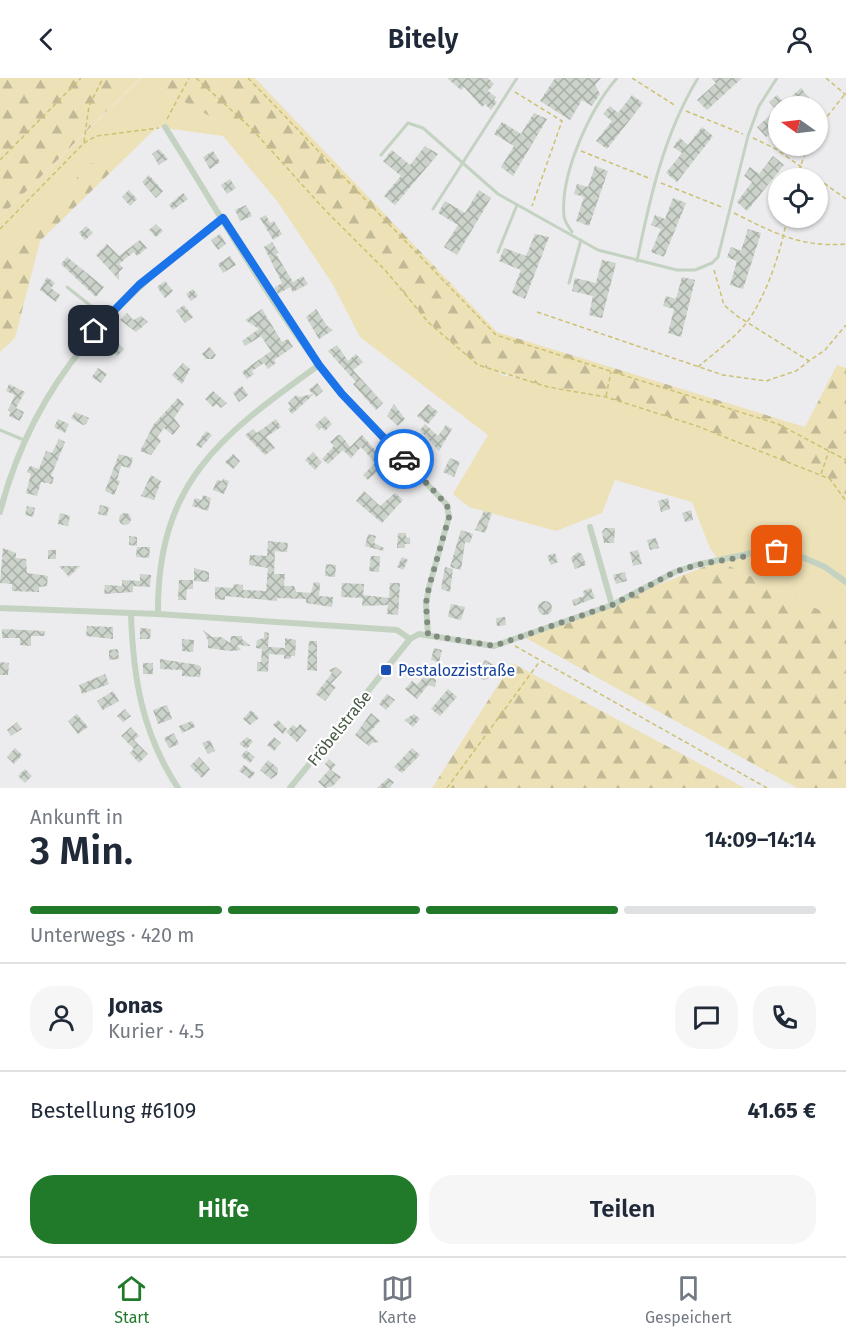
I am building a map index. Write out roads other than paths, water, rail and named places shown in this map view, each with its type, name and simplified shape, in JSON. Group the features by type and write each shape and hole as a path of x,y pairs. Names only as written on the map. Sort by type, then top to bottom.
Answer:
{"street":[{"path":"165,127 319,365 342,394 447,505 449,517 426,603 428,635"},
{"path":"0,512 24,440 55,384 106,318 171,257 223,218"},
{"path":"158,614 158,590 165,539 182,496 198,469 243,420 319,365"},
{"path":"590,527 612,605"},
{"path":"0,608 158,614 397,630 410,639 419,634 480,645 509,642 612,605 675,572 756,552 777,551 795,554 825,567 846,582"},
{"path":"131,614 132,664 143,714 162,761 178,788"},
{"name":"Fröbelstraße","path":"290,788 410,639"}],"lane":[{"path":"433,209 460,163 517,78"},
{"path":"573,234 564,218 566,180 585,128 617,78"},
{"path":"636,261 661,156 681,109 698,78"},
{"path":"381,155 408,123 423,128 460,163 498,194 598,250 677,270 695,270 712,263 721,250 748,136 759,106 777,78"},
{"path":"498,252 517,205"},
{"path":"569,283 581,240"},
{"path":"67,287 106,318"},
{"path":"0,430 24,440"}],"place":[{"name":"Pestalozzistraße","path":"386,670"}]}
